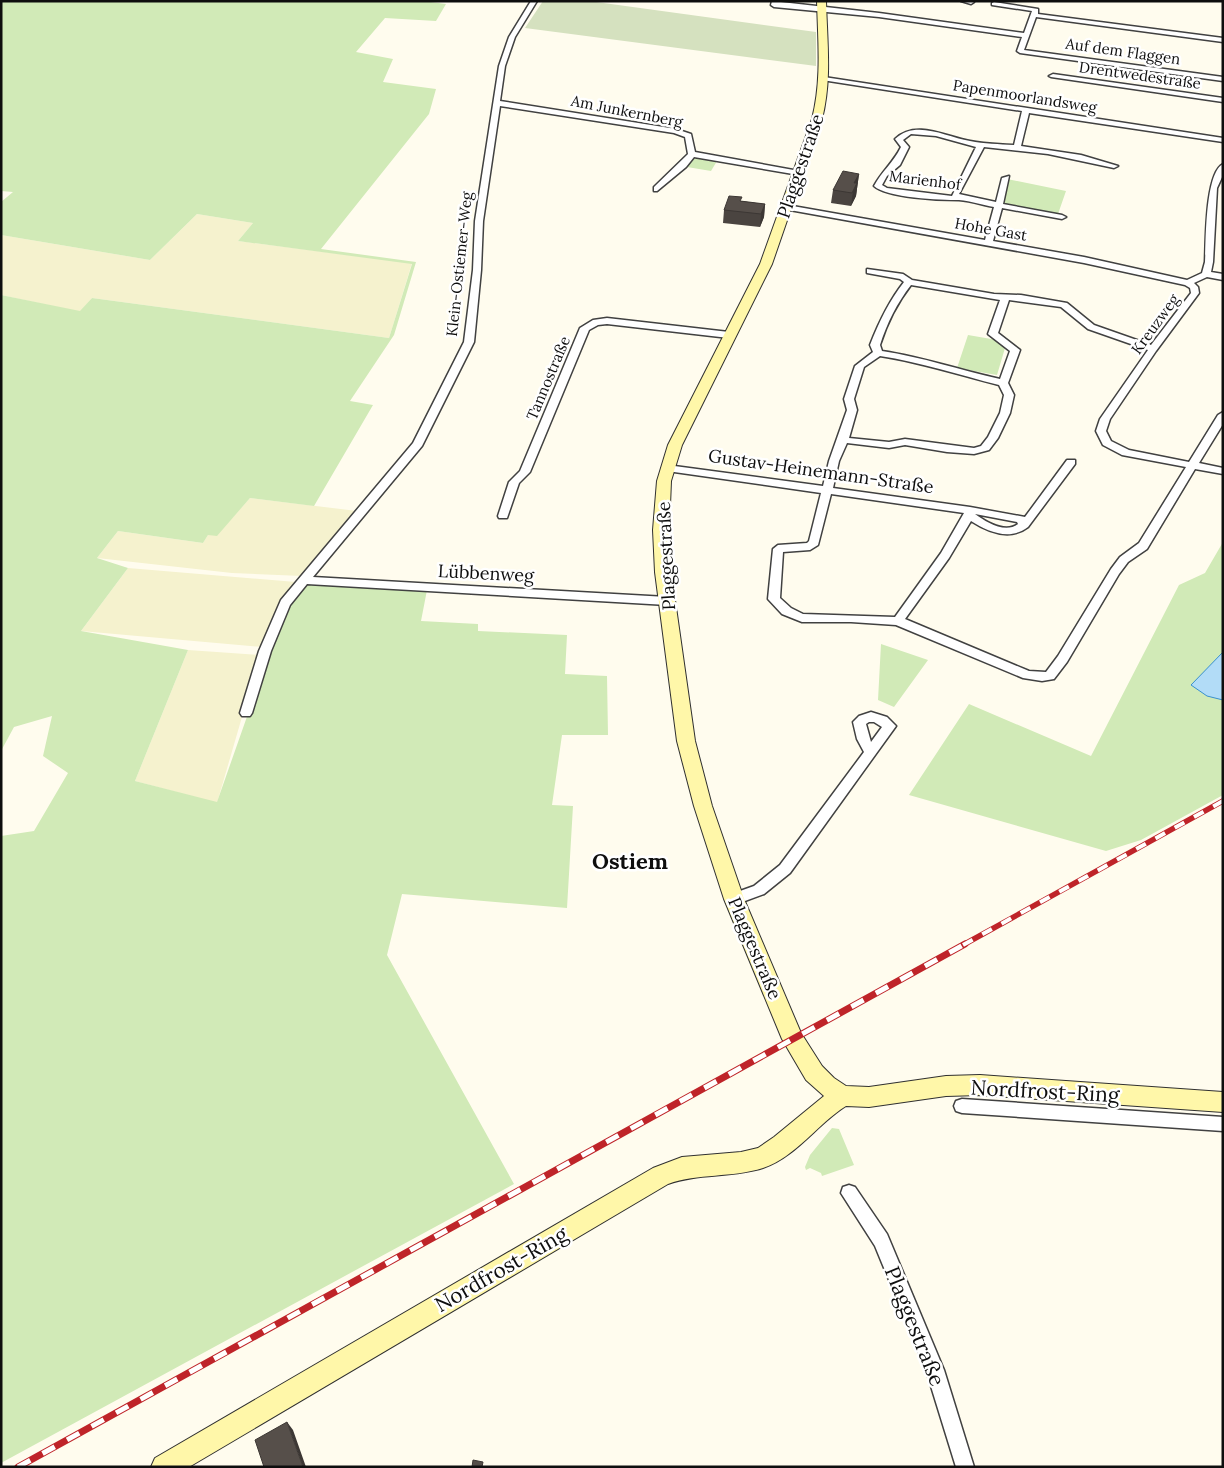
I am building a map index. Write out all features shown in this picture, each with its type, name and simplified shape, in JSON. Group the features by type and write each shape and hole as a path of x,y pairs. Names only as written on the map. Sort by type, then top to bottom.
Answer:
{"street":[{"name":"Klein-Ostiemer-Weg","path":"246,713 265,651 285,603 418,444 469,342 477,270 479,221 504,56 512,37 534,1"},
{"path":"775,1 774,5 822,5 1026,35 1036,10 994,4"},
{"name":"Plaggestraße","path":"822,5 824,79 823,95 817,119 766,264 685,423 666,468 662,493 661,530 667,601 686,741 703,806 734,898 793,1038 805,1060 826,1085 844,1096"},
{"path":"1034,15 1223,40"},
{"name":"Auf dem Flaggen","path":"1026,35 1020,51 1223,79"},
{"name":"Drentwedestraße","path":"1053,76 1223,100"},
{"name":"Papenmoorlandsweg","path":"824,79 1223,140"},
{"name":"Am Junkernberg","path":"496,103 528,106 683,133 688,136 692,154 799,173"},
{"path":"1017,147 1026,110"},
{"name":"Marienhof","path":"1062,217 959,198 948,199 884,190 878,186 884,175 897,164 904,147 899,139 910,132 937,134 948,139 981,145 1017,147 1090,159 1114,166"},
{"path":"959,198 955,195 981,145"},
{"path":"657,189 692,154"},
{"path":"1223,166 1213,188 1209,262 1206,274 1223,278"},
{"path":"989,242 997,206 1006,178"},
{"path":"1213,200 1223,202"},
{"name":"Hohe Gast","path":"787,207 1084,260 1188,283"},
{"path":"870,271 903,277 909,282 1004,298 1021,298 1064,305 1091,328 1153,349"},
{"name":"Kreuzweg","path":"1192,465 1126,452 1107,442 1101,431 1105,419 1153,349 1195,293 1194,287 1188,283 1206,274"},
{"path":"878,353 875,345 887,314 898,299 901,290 909,282"},
{"path":"843,440 889,445 905,442 947,449 974,451 985,448 993,438 1005,413 1010,396 1003,383 1015,350 993,334 1004,298"},
{"name":"Tannostraße","path":"503,516 514,482 526,472 585,328 596,322 607,321 729,335"},
{"path":"1003,383 944,369 934,371 926,367 926,364 910,358 878,353 860,366 849,399 852,410 834,461 814,542 810,546 778,549 774,599 777,603 795,616 802,618 898,621 1027,675 1049,677 1054,673 1062,660 1105,585 1123,560 1143,546 1223,415"},
{"name":"Gustav-Heinemann-Straße","path":"666,468 969,512 978,522 999,530 1015,531 1020,530 1071,462"},
{"path":"1192,465 1223,472"},
{"path":"898,621 945,555 969,512"},
{"name":"Lübbenweg","path":"303,580 667,601"},
{"path":"734,898 759,890 785,870 871,752"},
{"name":"Nordfrost-Ring","path":"164,1467 661,1176 682,1168 741,1163 762,1157 782,1145 830,1104 844,1096 868,1097 946,1086 980,1085 1223,1102"},
{"path":"962,1106 1223,1124"},
{"name":"Plaggestraße","path":"849,1193 881,1240 936,1370 965,1467"}],"shaded area":[{"path":"197,214 253,223 238,241 412,263 389,338 92,298 80,312 1,295 1,235 150,260"},
{"path":"250,498 357,511 302,576 232,573 97,558 118,531 203,543 208,535 217,535"},
{"path":"128,568 296,582 263,647 81,631"},
{"path":"188,650 260,655 217,803 135,781"}],"green space":[{"path":"1,1 423,1 446,4 436,21 385,18 356,52 393,59 383,82 436,89 429,114 321,249 416,262 394,335 350,401 373,405 314,506 250,498 217,536 208,535 203,543 118,531 97,558 128,568 81,631 188,650 135,781 217,802 282,617 307,583 427,590 421,621 478,624 478,631 567,635 565,674 607,676 608,735 562,735 552,805 573,806 567,908 402,894 387,955 514,1184 1,1463 1,836 34,831 68,773 43,756 52,716 14,727 1,751 1,295 80,311 92,298 389,338 412,264 238,241 253,223 197,214 150,260 1,235 1,202 13,192 1,191"},
{"path":"543,1 589,1 816,32 816,66 525,28"},
{"path":"697,158 717,161 711,171 687,167 691,160"},
{"path":"1007,179 1066,191 1058,214 1001,204"},
{"path":"968,335 997,340 1005,348 997,375 957,368"},
{"path":"1223,542 1223,795 1141,840 1106,851 909,795 969,704 1091,756 1179,585 1205,573"},
{"path":"881,644 928,660 894,707 878,700"},
{"path":"832,1128 839,1129 854,1165 822,1176 821,1173 810,1168 806,1170 805,1167 810,1155"}],"water":[{"path":"1223,652 1223,700 1207,696 1191,685"}],"building":[{"path":"843,171 859,174 854,183 857,183 852,193 833,190"},
{"path":"729,196 742,197 740,201 765,204 761,214 724,210"},
{"path":"287,1422 303,1467 264,1467 255,1440"},
{"path":"473,1460 483,1462 482,1467 472,1467"}],"railway":[{"path":"963,945 1223,801"},
{"path":"18,1467 965,944"}],"district":[{"name":"Ostiem","path":"630,861"}]}
